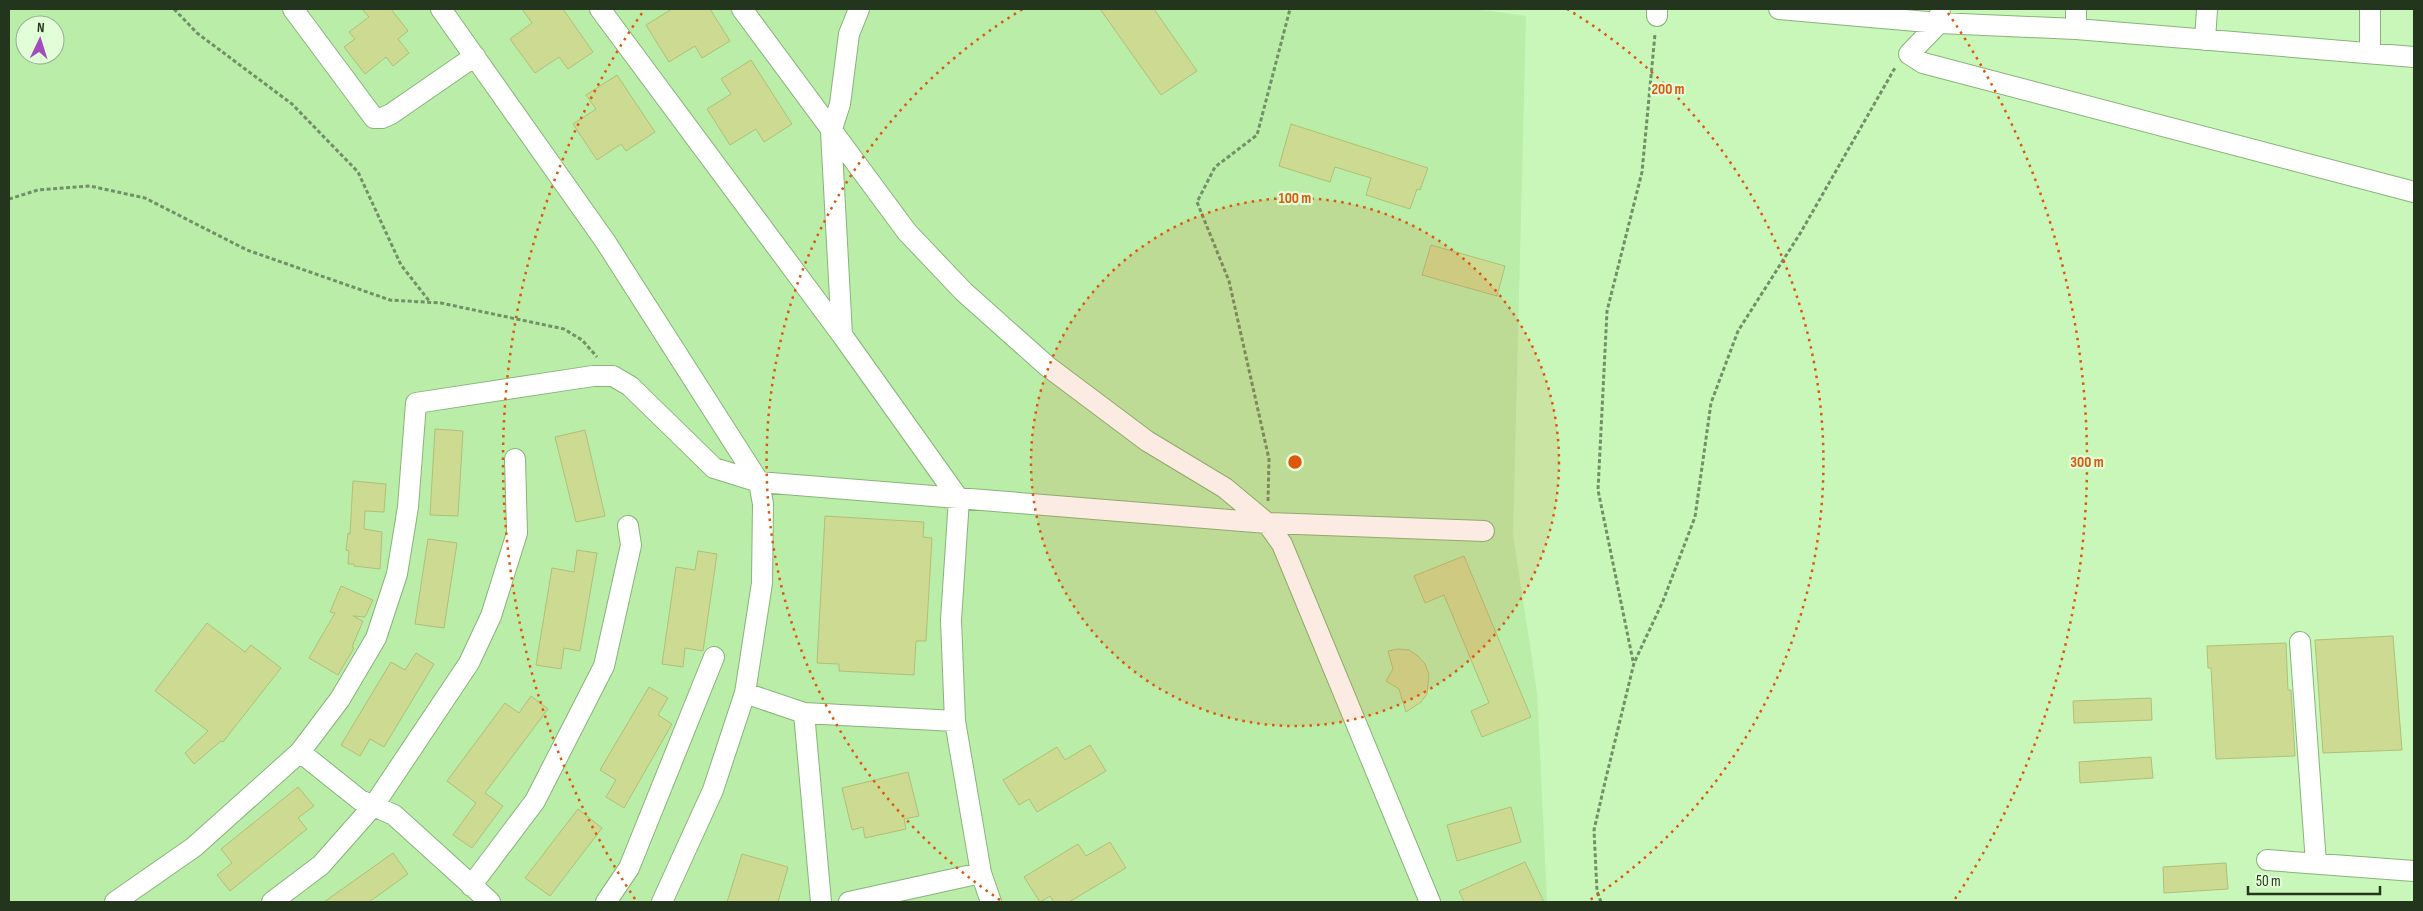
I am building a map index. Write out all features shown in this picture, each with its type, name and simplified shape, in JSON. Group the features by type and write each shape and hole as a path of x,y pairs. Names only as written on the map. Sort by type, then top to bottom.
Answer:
{"street":[{"path":"294,9 374,118 382,118 392,114 475,56"},
{"path":"441,9 605,240 759,482 763,504 762,583 745,693 713,790 662,902"},
{"path":"600,9 842,335 959,499 951,620 955,721 981,873 991,902"},
{"path":"742,9 906,232 964,292 1062,377 1147,441 1225,488 1267,522 1282,544 1430,902"},
{"path":"842,335 831,132 840,104 849,34 860,9"},
{"path":"1779,9 1940,16 2414,57"},
{"path":"2076,9 2076,29"},
{"path":"2205,40 2207,9"},
{"path":"2370,9 2370,53"},
{"path":"1940,16 1909,54 1923,63 2414,192"},
{"path":"115,902 194,847 300,752 340,699 376,638 397,574 408,507 416,403 594,376 613,376 630,386 714,468 759,482 1267,522 1484,531"},
{"path":"272,902 321,866 374,805 469,663 491,616 517,533 515,459"},
{"path":"471,886 535,801 604,666 631,545 628,526"},
{"path":"2300,642 2316,864"},
{"path":"606,902 628,868 714,657"},
{"path":"745,693 804,713 955,721"},
{"path":"804,713 821,902"},
{"path":"300,752 360,800 394,815 490,902"},
{"path":"2267,860 2414,871"},
{"path":"849,902 981,873"}],"path":[{"path":"174,9 197,33 292,104 358,172 400,265 431,303"},
{"path":"1267,522 1269,459 1229,281 1197,202 1215,167 1257,135 1290,9"},
{"path":"1634,663 1598,490 1607,311 1642,172 1657,12"},
{"path":"1600,902 1597,891 1594,830 1634,663 1663,602 1695,517 1711,403 1738,331 1801,232 1894,69 1909,54"},
{"path":"9,199 38,190 90,186 145,198 247,250 390,300 431,303 564,329 582,340 613,376"}],"shaded area":[{"path":"9,9 1474,9 1526,16 1513,535 1537,692 1547,902 9,902"}],"building":[{"path":"362,9 391,9 408,31 398,39 409,53 393,66 386,57 365,74 344,47 355,39 349,32 369,17"},
{"path":"522,9 563,9 593,52 568,69 559,57 535,73 510,39 532,23"},
{"path":"672,9 710,9 730,41 702,58 695,46 669,62 646,25"},
{"path":"1100,9 1154,9 1197,71 1161,95"},
{"path":"751,60 792,124 764,142 756,129 730,145 707,109 731,94 721,79"},
{"path":"617,75 655,132 626,151 621,144 597,160 573,124 596,109 586,95"},
{"path":"1291,124 1428,168 1420,190 1417,189 1410,209 1366,195 1371,178 1335,167 1330,182 1279,166"},
{"path":"1431,245 1505,266 1497,296 1422,275"},
{"path":"435,429 463,431 458,516 430,515"},
{"path":"585,430 605,516 576,522 555,437"},
{"path":"353,481 386,484 384,512 365,511 364,529 382,532 380,569 348,564 349,551 346,550 348,533 350,534"},
{"path":"825,516 924,522 923,537 932,538 926,641 916,641 914,675 839,671 839,664 817,663"},
{"path":"428,539 457,543 444,628 415,624"},
{"path":"577,550 597,553 580,651 564,648 561,669 536,665 552,568 574,572"},
{"path":"698,551 717,554 703,651 685,648 683,667 662,664 676,567 695,570"},
{"path":"1464,556 1531,717 1482,737 1471,711 1489,703 1444,595 1425,603 1414,576"},
{"path":"341,586 373,600 365,617 353,616 363,621 352,647 354,648 338,675 309,658 335,613 330,612"},
{"path":"207,623 245,652 251,645 281,668 223,742 221,741 194,764 185,753 208,731 155,691"},
{"path":"2393,636 2402,750 2323,753 2315,640"},
{"path":"2286,643 2288,690 2291,690 2295,756 2216,759 2211,668 2208,668 2207,646"},
{"path":"1398,649 1409,650 1418,656 1425,664 1429,674 1427,694 1421,702 1406,712 1399,689 1386,681 1393,669 1388,651"},
{"path":"416,653 434,664 384,747 370,739 360,756 341,745 391,662 405,670"},
{"path":"649,687 668,698 658,715 672,724 624,808 606,797 616,780 600,770"},
{"path":"531,696 548,709 485,793 503,806 472,848 453,835 476,803 447,781 505,703 519,713"},
{"path":"2151,698 2152,720 2074,723 2073,701"},
{"path":"1090,745 1106,771 1037,812 1029,799 1019,805 1003,780 1057,747 1065,760"},
{"path":"2151,757 2153,778 2080,783 2079,762"},
{"path":"908,772 919,816 904,819 906,829 865,838 863,827 852,830 842,788"},
{"path":"298,787 314,806 298,818 307,829 230,891 217,875 232,863 221,849"},
{"path":"1511,807 1521,842 1457,861 1447,825"},
{"path":"578,809 602,828 550,896 525,878"},
{"path":"1110,842 1126,868 1069,902 1054,902 1050,896 1040,902 1024,877 1078,844 1086,856"},
{"path":"393,853 408,874 369,902 324,902"},
{"path":"742,854 788,867 778,902 727,902"},
{"path":"1525,862 1544,902 1464,902 1459,891"},
{"path":"2226,863 2228,889 2164,893 2163,867"}]}
